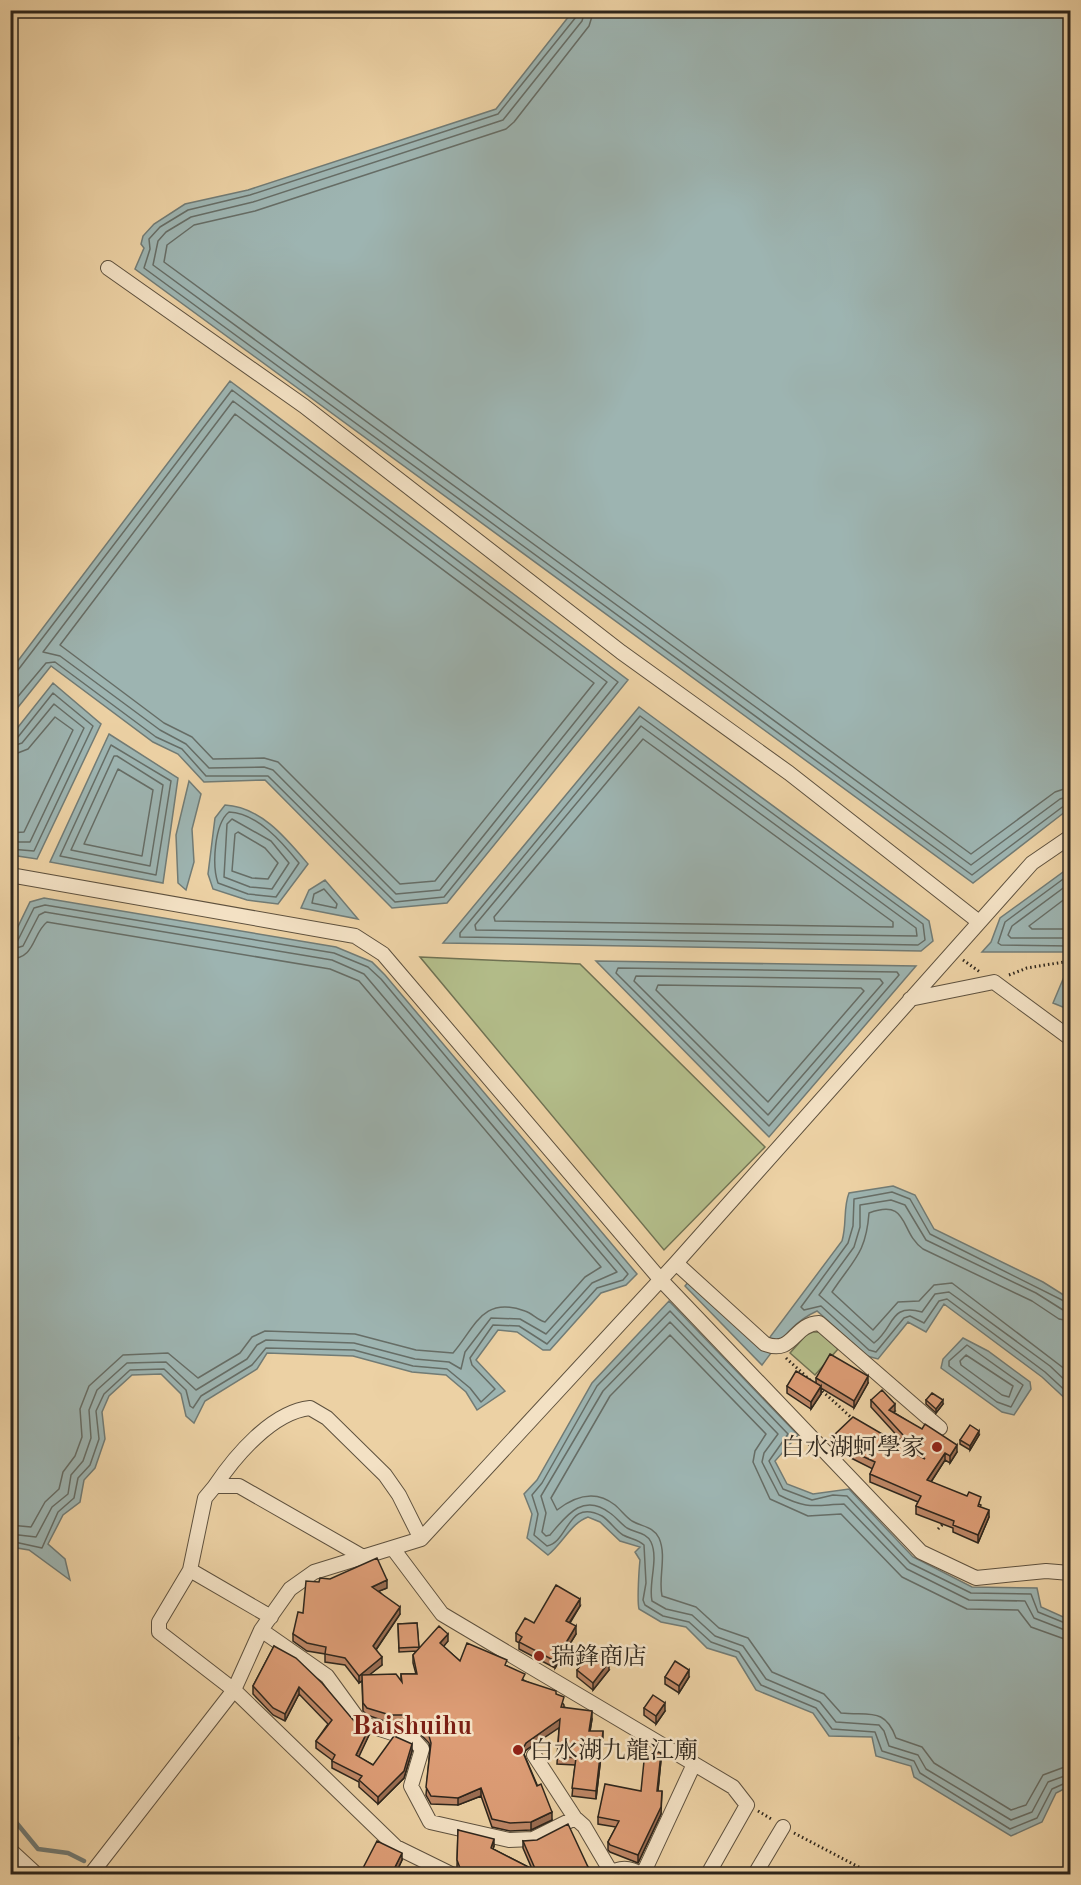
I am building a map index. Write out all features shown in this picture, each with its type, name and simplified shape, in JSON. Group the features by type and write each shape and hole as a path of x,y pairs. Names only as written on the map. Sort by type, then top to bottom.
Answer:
{"street":[{"path":"108,268 304,406 621,652 789,773 979,922"},
{"path":"91,1875 234,1690 261,1630 290,1589 314,1572 394,1550 421,1539 676,1263 1032,863 1071,837"},
{"path":"10,875 355,936 383,954 660,1279 921,1552 976,1578 1046,1571 1071,1573"},
{"path":"910,999 994,982 1071,1038"},
{"path":"676,1263 770,1346 784,1346 811,1323 819,1323 940,1428"},
{"path":"421,1539 399,1495 385,1475 327,1418 310,1408 291,1413 248,1443 205,1498 190,1570 159,1622 159,1632 234,1690 396,1847 452,1875"},
{"path":"215,1486 239,1486 365,1558"},
{"path":"394,1550 442,1614 733,1787 747,1805 708,1875"},
{"path":"190,1570 271,1617"},
{"path":"261,1630 327,1676 362,1723 414,1740 422,1749 411,1786 430,1822 509,1840 533,1839 575,1818"},
{"path":"534,1755 575,1818 584,1826 610,1873 627,1869 641,1875 694,1764"},
{"path":"755,1875 783,1827"},
{"path":"10,1850 36,1875"}],"path":[{"path":"952,952 994,982 1027,968 1071,960"},
{"path":"770,1346 859,1425"},
{"path":"938,1529 948,1516"},
{"path":"747,1805 872,1875"}],"green space":[{"path":"420,957 580,964 765,1147 664,1250"},
{"path":"819,1332 838,1349 815,1375 790,1353 806,1335"}],"water":[{"path":"573,11 1070,11 1070,808 973,883 135,269 144,248 141,244 143,236 154,224 185,204 248,190 496,109"},
{"path":"230,381 628,680 447,903 392,908 265,780 204,782 178,754 153,742 51,666 11,716 11,670"},
{"path":"53,683 101,724 37,859 11,855 11,736"},
{"path":"639,707 929,921 933,941 921,951 443,943"},
{"path":"109,734 178,778 163,883 50,862"},
{"path":"189,781 201,794 192,829 194,862 186,890 178,883 176,835"},
{"path":"225,805 250,811 272,825 308,864 278,904 247,900 213,889 208,874 215,818"},
{"path":"1070,867 1070,952 982,952 991,942 1000,918"},
{"path":"325,880 358,919 301,908 309,890"},
{"path":"44,898 336,947 372,962 637,1274 626,1285 601,1293 550,1350 543,1350 517,1332 498,1330 476,1360 505,1391 477,1410 466,1392 446,1375 412,1372 353,1356 267,1353 257,1369 205,1401 194,1423 186,1416 181,1394 161,1374 132,1375 109,1396 102,1412 105,1439 95,1468 84,1480 80,1502 63,1515 48,1544 65,1559 70,1580 29,1550 11,1547 10,943 30,902"},
{"path":"596,961 916,966 769,1137"},
{"path":"1070,965 1070,1010 1053,1003"},
{"path":"893,1186 915,1195 934,1229 1043,1282 1070,1299 1070,1403 1042,1377 944,1304 926,1332 908,1322 878,1359 867,1356 817,1311 793,1327 762,1365 685,1286 689,1281 761,1349 842,1241 849,1193"},
{"path":"669,1301 798,1435 775,1461 787,1484 813,1494 849,1489 913,1557 972,1587 1037,1588 1041,1607 1070,1620 1070,1786 1056,1793 1042,1822 1011,1836 914,1777 911,1766 876,1756 872,1737 829,1736 813,1713 756,1690 736,1657 707,1648 686,1627 661,1622 639,1609 640,1560 635,1552 640,1547 620,1541 600,1522 588,1517 582,1520 548,1555 527,1538 532,1514 524,1494 537,1480 592,1383"},
{"path":"963,1338 988,1351 1030,1382 1031,1389 1014,1415 1002,1412 941,1368 943,1359"}],"building":[{"path":"830,1354 868,1376 854,1401 816,1378"},
{"path":"796,1371 821,1386 811,1402 787,1386"},
{"path":"882,1390 895,1404 889,1410 922,1429 925,1424 957,1445 950,1456 945,1453 927,1480 967,1496 969,1492 981,1497 978,1506 989,1510 978,1535 953,1525 954,1521 916,1506 921,1496 870,1474 875,1462 849,1450 831,1438 853,1417 925,1459 871,1400"},
{"path":"932,1393 943,1400 936,1409 926,1400"},
{"path":"970,1425 979,1431 970,1446 960,1440"},
{"path":"377,1558 387,1580 372,1587 400,1607 373,1646 382,1657 359,1676 345,1658 325,1654 326,1647 307,1643 293,1634 298,1612 303,1613 306,1581 319,1582 320,1578 330,1579"},
{"path":"556,1585 580,1599 566,1621 576,1626 555,1661 519,1642 522,1637 516,1633 525,1618 534,1623"},
{"path":"417,1623 419,1647 399,1648 398,1624"},
{"path":"439,1626 448,1634 440,1643 460,1661 467,1643 507,1660 505,1665 525,1674 522,1680 556,1691 556,1694 564,1697 561,1707 592,1711 589,1731 603,1731 596,1791 572,1788 576,1758 557,1756 560,1719 526,1743 522,1750 537,1786 541,1784 552,1812 531,1822 510,1823 492,1819 481,1788 458,1798 431,1796 426,1787 431,1743 429,1736 420,1726 406,1720 410,1715 390,1715 367,1708 363,1703 362,1675 396,1674 402,1682 401,1674 417,1674 413,1655"},
{"path":"274,1646 296,1658 322,1683 354,1721 369,1728 356,1755 373,1765 394,1736 412,1744 404,1771 378,1797 359,1780 362,1776 332,1761 335,1755 316,1741 332,1720 299,1687 285,1714 273,1708 253,1686"},
{"path":"592,1650 609,1662 593,1683 577,1670"},
{"path":"675,1661 689,1670 679,1686 665,1677"},
{"path":"653,1695 665,1703 656,1716 644,1708"},
{"path":"645,1751 661,1753 657,1791 662,1791 661,1807 638,1855 610,1845 608,1842 619,1821 598,1817 605,1784 641,1791"},
{"path":"568,1824 588,1867 573,1875 538,1875 537,1871 535,1875 476,1875 460,1868 457,1860 458,1830 494,1839 491,1848 536,1871 523,1841 537,1840"},
{"path":"377,1841 402,1853 391,1875 371,1875 362,1870"}],"waterway":[{"path":"10,1724 17,1738 10,1792"},
{"path":"10,1815 38,1849 68,1853 84,1861"}],"place":[{"name":"白水湖蚵學家","path":"937,1447"},
{"name":"瑞鋒商店","path":"539,1656"},
{"name":"白水湖九龍江廟","path":"518,1750"}],"district":[{"name":"Baishuihu","path":"412,1725"}]}
